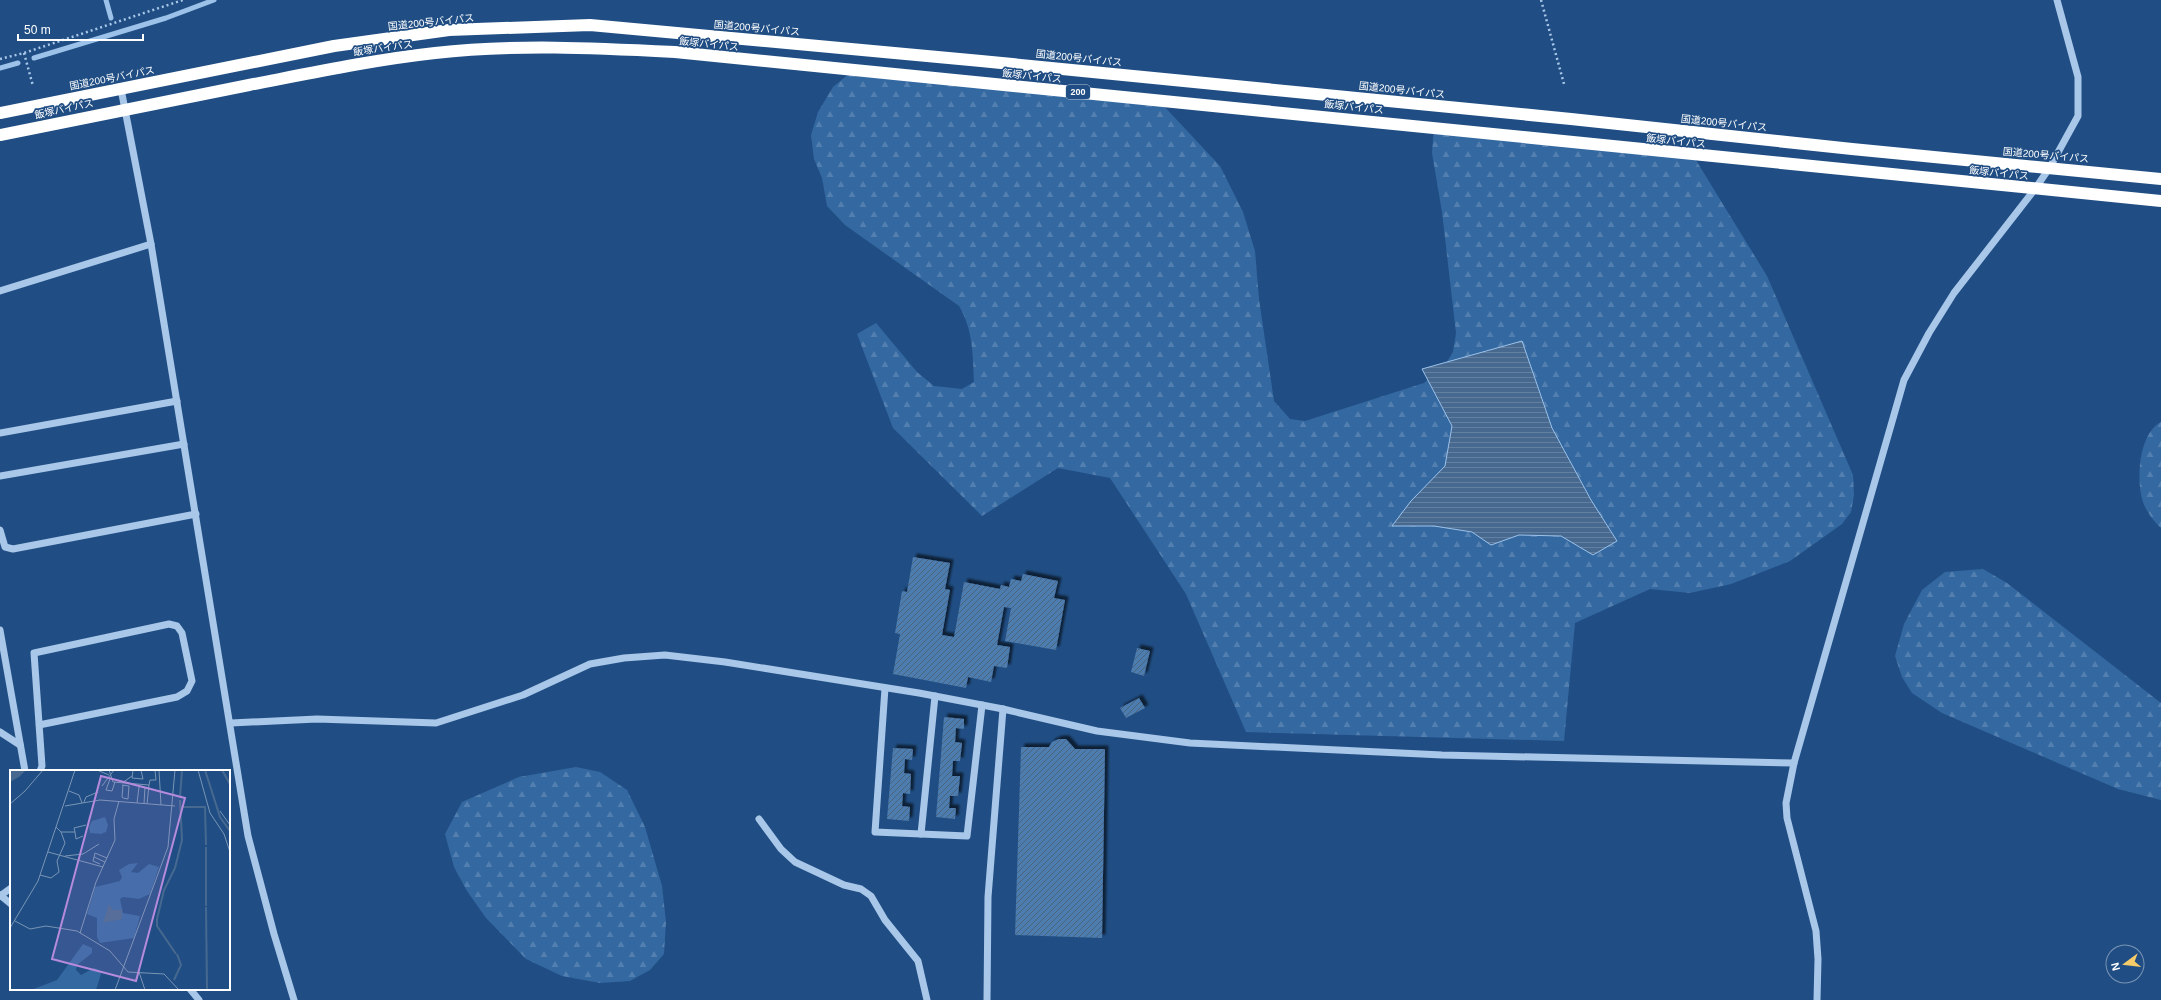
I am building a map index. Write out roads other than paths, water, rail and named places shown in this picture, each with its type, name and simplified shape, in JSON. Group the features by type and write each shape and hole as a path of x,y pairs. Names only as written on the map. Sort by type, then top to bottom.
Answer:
{"highway":[{"name":"国道200号バイパス","path":"0,113 334,46 434,32 590,25 1005,63 2161,179"},
{"name":"飯塚バイパス","path":"2,136 125,109 349,65 436,53 491,49 587,47 682,53 2161,201"}],"street":[{"path":"1817,1000 1818,959 1816,931 1787,818 1786,803 1794,763 1904,380 1929,333 1954,293 2050,167 2078,116 2078,77 2057,0"},
{"path":"121,89 151,244 231,723 248,836 274,934 294,1000"},
{"path":"0,290 151,244"},
{"path":"0,433 177,401"},
{"path":"0,476 184,444"},
{"path":"0,530 5,547 13,549 196,514"},
{"path":"39,725 177,697 187,691 192,681 182,633 177,626 169,624 34,653 39,725 42,766 40,770"},
{"path":"0,630 25,770"},
{"path":"231,723 317,719 436,723 523,695 590,664 624,658 665,655 725,662 935,696 1003,709 1097,731 1190,743 1442,755 1794,763"},
{"path":"885,688 875,832 967,836 982,705"},
{"path":"922,834 935,696"},
{"path":"987,1000 988,897 1003,709"},
{"path":"0,732 20,745"},
{"path":"759,819 781,849 795,862 844,885 861,889 871,896 886,920 918,962 927,1000"},
{"path":"5,893 10,902"},
{"path":"191,990 199,1000"}],"waterway":[{"path":"106,0 111,18"},
{"path":"34,58 166,18 214,0"},
{"path":"0,68 18,63"}]}
